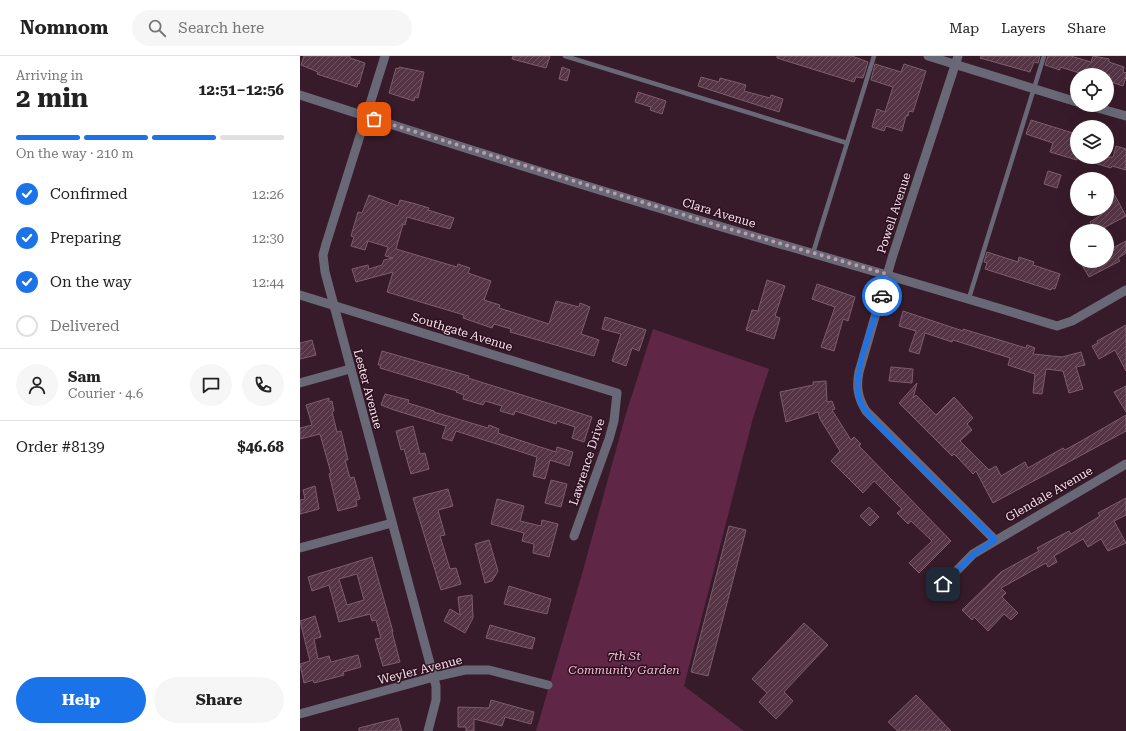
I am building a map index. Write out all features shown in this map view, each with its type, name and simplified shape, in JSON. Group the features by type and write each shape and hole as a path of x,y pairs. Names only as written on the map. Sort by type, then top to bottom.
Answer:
{"street":[{"name":"Lester Avenue","path":"385,56 323,255 325,272 350,370 436,686 436,700 428,731"},
{"path":"928,56 957,60 1034,89 1070,100"},
{"name":"Powell Avenue","path":"957,60 887,274 859,372 857,390 860,402 874,421 995,540"},
{"name":"Clara Avenue","path":"300,95 719,226 969,298 1057,326 1072,321 1126,290"},
{"path":"1112,112 1126,116"},
{"name":"Southgate Avenue","path":"300,295 616,393"},
{"path":"300,383 350,370"},
{"name":"Lawrence Drive","path":"574,536 614,422 616,393"},
{"name":"Glendale Avenue","path":"933,595 974,554 995,540 1126,464"},
{"path":"300,548 392,523"},
{"name":"Weyler Avenue","path":"300,714 434,677 465,670 489,670 548,685"}],"lane":[{"path":"565,56 847,143"},
{"path":"813,253 874,56"},
{"path":"969,298 1044,56"}],"green space":[{"name":"7th St Community Garden","path":"653,329 769,369 753,418 684,686 744,731 536,731 582,574 625,417"}],"building":[{"path":"304,56 350,56 350,58 365,63 359,84 358,83 357,87 317,74 318,72 301,65"},
{"path":"513,56 550,56 546,68 512,59"},
{"path":"777,56 852,56 868,62 863,78 856,77 854,82 777,58"},
{"path":"981,56 1040,56 1038,63 1034,62 1030,72 980,58"},
{"path":"1048,56 1071,56 1091,62 1093,56 1109,59 1109,62 1124,67 1123,72 1126,73 1126,77 1123,86 1114,83 1114,68 1070,68 1070,70 1060,67 1060,70 1045,65"},
{"path":"875,64 901,72 904,64 926,71 913,112 909,111 908,116 906,116 902,131 886,126 884,131 872,127 877,109 885,112 893,87 871,80"},
{"path":"399,67 424,72 418,98 415,97 414,101 389,93 396,68 399,69"},
{"path":"562,67 570,70 567,81 559,79"},
{"path":"701,77 719,82 720,78 735,82 746,85 744,91 770,98 771,95 783,99 779,112 698,86"},
{"path":"638,92 666,101 662,114 650,110 651,107 635,102"},
{"path":"1031,120 1070,132 1070,158 1050,152 1053,143 1026,134"},
{"path":"1116,146 1126,149 1126,170 1098,164 1114,164"},
{"path":"1048,171 1061,175 1057,188 1044,184"},
{"path":"1114,194 1126,216 1111,224 1091,224 1090,222 1099,216 1114,216"},
{"path":"369,195 398,206 400,200 416,204 429,208 428,210 454,218 450,229 407,217 405,225 403,224 396,249 457,267 458,264 470,268 468,273 491,281 484,300 500,305 499,308 549,324 556,301 579,307 580,303 590,307 581,334 599,340 594,356 510,332 511,329 494,324 492,328 463,318 464,315 387,292 393,272 356,282 352,269 368,265 369,269 382,265 384,260 393,258 385,256 388,247 368,241 365,250 351,246 354,237 351,236 358,212 362,213"},
{"path":"1126,241 1126,253 1118,258 1120,261 1114,264 1114,247"},
{"path":"987,252 1018,262 1019,257 1034,262 1033,265 1060,274 1055,289 1052,288 1051,290 985,269 987,263 984,262"},
{"path":"1084,268 1106,268 1089,277"},
{"path":"767,280 785,286 775,316 780,318 774,339 746,330 752,310 758,311"},
{"path":"817,284 855,297 848,321 843,319 834,351 821,347 835,307 812,299"},
{"path":"903,311 963,331 963,329 1026,348 1027,345 1035,348 1033,354 1062,357 1081,352 1085,365 1076,367 1083,389 1069,393 1063,371 1046,369 1042,394 1033,393 1035,374 1008,365 1010,358 925,333 919,354 909,351 916,331 899,326"},
{"path":"605,317 646,330 639,351 632,348 626,366 612,361 621,334 602,329"},
{"path":"1126,325 1126,371 1115,350 1099,359 1092,346 1098,343 1097,341"},
{"path":"312,340 316,355 300,359 300,343"},
{"path":"382,351 469,376 468,378 592,417 584,442 572,438 575,427 557,421 556,424 515,411 514,415 500,411 502,406 485,401 483,405 463,399 464,395 456,392 457,391 380,368 381,365 378,365"},
{"path":"891,367 913,369 912,383 889,381"},
{"path":"826,381 827,402 832,401 835,409 832,410 851,440 854,437 861,444 859,446 951,541 919,573 909,563 932,541 911,521 908,524 897,513 902,509 874,481 863,493 831,461 840,451 820,419 818,412 786,422 780,392 813,385 813,382"},
{"path":"917,383 913,398 916,395 936,415 954,397 973,418 967,424 972,430 960,441 989,470 996,466 1001,476 1025,462 1028,468 1063,448 1065,450 1126,415 1126,431 993,503 976,471 973,474 954,454 952,456 899,403"},
{"path":"1126,386 1126,412 1114,392"},
{"path":"385,394 409,400 408,403 434,412 488,428 489,425 499,429 498,433 556,452 557,447 573,452 569,466 550,460 545,479 533,476 537,457 456,431 452,441 442,438 446,426 381,405"},
{"path":"329,398 329,402 332,401 334,411 332,412 337,432 341,431 348,460 345,460 350,478 354,477 360,499 356,500 357,506 338,511 329,474 331,473 320,434 300,439 300,428 312,425 306,405"},
{"path":"413,426 420,454 425,453 429,469 411,474 404,449 401,450 396,431"},
{"path":"551,480 567,484 561,507 545,503"},
{"path":"315,486 319,509 300,514 300,500 305,499 303,490"},
{"path":"448,489 453,506 438,510 445,535 440,536 450,569 456,568 461,584 441,590 413,498"},
{"path":"1126,498 1126,515 1114,521 1126,543 1108,551 1101,539 1088,547 1083,539 1054,556 1057,562 1048,567 1046,563 1001,588 1006,593 1002,597 1018,613 1011,620 1004,614 988,631 974,617 972,620 962,610 1001,572 1039,551 1037,548 1069,531 1071,534 1100,516 1098,513"},
{"path":"497,499 524,506 520,521 541,526 542,520 558,524 549,557 533,553 534,544 522,541 524,533 491,524"},
{"path":"869,507 879,517 870,526 860,516"},
{"path":"729,526 746,530 708,676 691,672"},
{"path":"489,540 498,571 492,581 485,583 475,544"},
{"path":"372,557 400,662 383,666 375,639 381,638 376,620 372,621 370,614 339,622 329,585 312,591 308,577","holes":["357,574 364,600 347,605 339,579"]},
{"path":"509,586 551,599 547,614 504,604"},
{"path":"472,595 473,618 465,633 444,621 450,609 460,615 458,597"},
{"path":"315,616 321,637 314,639 318,659 329,656 331,662 358,655 361,667 343,672 344,675 314,683 313,680 304,683 300,664 310,661 300,621"},
{"path":"804,623 828,645 784,692 793,701 776,719 759,702 767,693 752,679"},
{"path":"490,625 535,638 532,649 486,638"},
{"path":"916,695 951,731 898,731 888,722"},
{"path":"491,700 534,712 531,724 505,717 502,726 474,719 474,731 466,731 466,727 458,727 458,707 489,708"},
{"path":"398,718 402,731 359,731 359,728"}],"way so far":[{"path":"374,119 726,228 887,274 882,296"}],"route":[{"path":"882,296 859,372 857,390 860,402 874,421 995,540 974,554 943,584"}]}
